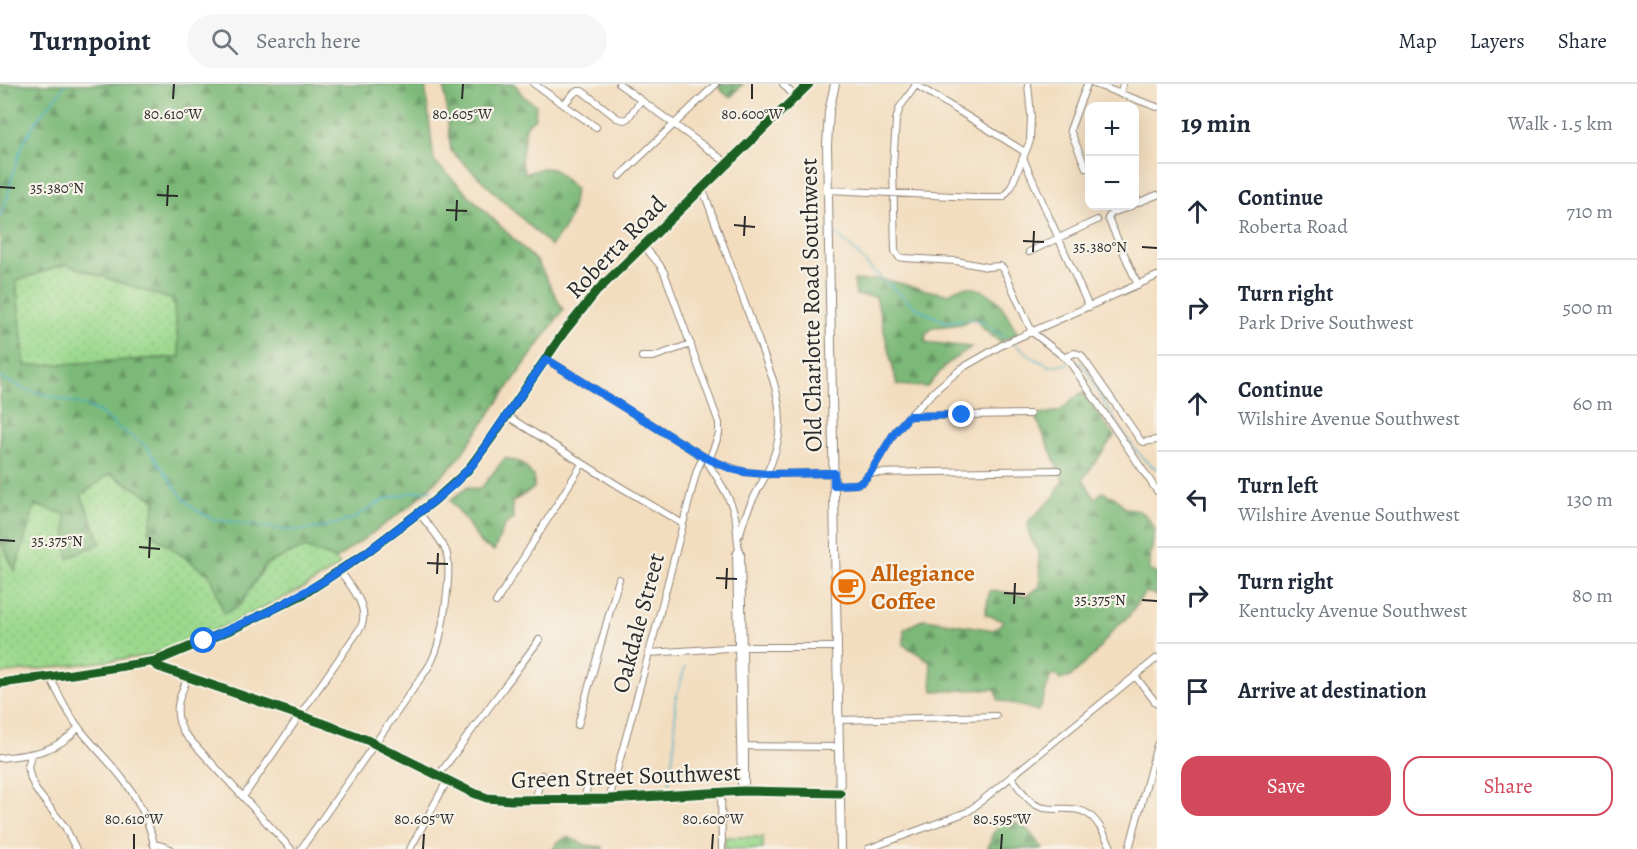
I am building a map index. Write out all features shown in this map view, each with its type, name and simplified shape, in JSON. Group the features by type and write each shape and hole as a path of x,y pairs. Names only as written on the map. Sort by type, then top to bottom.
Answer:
{"main road":[{"name":"Old Charlotte Road Southwest","path":"835,84 828,124 828,190 841,849"}],"street":[{"path":"534,84 596,127"},
{"path":"619,84 727,163"},
{"path":"783,84 795,97"},
{"name":"Roberta Road","path":"0,683 152,662 204,641 304,594 340,571 419,513 467,471 581,310 597,291 809,84"},
{"path":"1089,307 1024,155 916,84 900,107 896,120 893,194 894,247 897,255 904,258 956,261 987,267 1000,266 1006,273 1032,332 1069,361 1157,490"},
{"path":"828,190 1000,198 1011,188 1030,141 1028,84"},
{"path":"1085,166 1070,130 1087,84"},
{"path":"1094,84 1157,107"},
{"path":"1120,94 1123,84"},
{"path":"620,176 715,85"},
{"path":"564,104 578,90 582,91 617,118 624,120 641,100"},
{"path":"702,187 779,402 780,439 766,474 749,504 738,540"},
{"path":"1139,202 1157,195"},
{"path":"1120,210 1112,213 1108,218 1138,285"},
{"path":"1029,252 1097,220"},
{"name":"Oakdale Street","path":"609,799 697,470 718,434 719,423 664,272 643,245"},
{"path":"834,485 862,482 909,416 962,368 985,354 1157,276"},
{"path":"642,357 653,357 691,344"},
{"path":"1069,361 1074,353 1081,355 1141,441 1157,440"},
{"path":"546,359 706,458 739,471 766,474 834,473"},
{"path":"909,416 1030,414"},
{"path":"507,416 683,524"},
{"path":"706,458 730,503 741,554 740,647 745,783 742,789"},
{"path":"496,602 582,464"},
{"path":"870,473 1058,470"},
{"path":"301,849 433,659 441,635 448,568 447,557 441,544 419,513"},
{"path":"243,797 364,621 360,603 340,571"},
{"path":"578,725 619,579"},
{"path":"438,776 539,640"},
{"path":"649,653 740,647 837,647"},
{"path":"868,849 967,812 1012,778 1157,658"},
{"name":"Green Street Southwest","path":"152,662 159,667 300,715 374,744 447,781 487,798 584,800 742,789 840,793"},
{"path":"1135,676 1157,704"},
{"path":"50,677 78,728 128,786 143,813 154,846 171,849"},
{"path":"188,677 178,703 177,713 184,733 291,849"},
{"path":"839,720 996,716"},
{"path":"0,758 31,755 61,743 78,728"},
{"path":"1129,849 1157,745"},
{"path":"742,746 839,747"},
{"path":"31,755 28,767 31,780 36,790 65,827 76,849"},
{"path":"535,800 542,775"},
{"path":"1012,778 1034,804 1040,807 1075,809 1089,814 1112,849"},
{"path":"410,849 447,781"},
{"path":"584,800 588,784"},
{"path":"721,791 722,849"}],"green space":[{"path":"0,84 425,84 434,161 538,263 563,310 455,463 410,506 336,559 305,547 266,564 240,605 224,614 211,576 149,532 156,500 110,474 81,495 101,543 68,558 65,514 35,505 15,572 0,538","holes":["65,264 173,300 180,357 25,366 16,281"]},
{"path":"444,84 515,84 522,95 536,105 535,118 526,126 521,161 525,174 542,168 554,169 575,189 569,220 551,246 451,151"},
{"path":"717,84 743,84 730,98"},
{"path":"65,264 173,300 180,357 25,367 16,281"},
{"path":"877,279 949,294 961,288 976,288 989,294 1000,304 1018,334 1000,342 981,327 976,316 962,324 935,327 926,333 925,342 971,347 947,364 927,387 897,385 876,297 856,295 854,280"},
{"path":"1082,392 1114,436 1083,479 1095,499 1102,492 1116,498 1125,508 1135,509 1147,516 1155,530 1150,571 1157,573 1157,597 1146,592 1130,615 1115,628 1094,655 1070,677 1060,680 1055,674 1050,677 1038,711 998,700 996,689 933,691 930,661 904,645 904,629 924,619 994,630 1004,621 985,614 990,590 1026,596 1040,587 1039,554 1029,534 1028,522 1054,497 1063,480 1035,415 1060,411"},
{"path":"505,458 522,463 534,477 534,488 512,502 513,519 505,525 494,551 481,544 450,500 468,487 476,490 482,487"},
{"path":"110,474 156,500 149,532 211,576 240,605 266,564 305,547 336,559 340,566 303,588 229,625 148,656 0,674 0,538 15,571 34,505 65,514 101,542 81,495"},
{"path":"1001,823 1017,823 1028,830 1043,849 988,849 992,835"},
{"path":"567,837 586,845 603,847 603,849 553,849 558,842"},
{"path":"725,837 763,837 763,849 725,849"}],"waterway":[{"path":"0,216 24,141 36,121 66,84"},
{"path":"833,232 915,307 945,322 968,319 982,321 1006,339"},
{"path":"1014,344 1035,359 1050,366 1069,363"},
{"path":"1074,363 1081,363 1121,430 1139,453 1157,469"},
{"path":"0,378 25,389 89,407 101,413 146,446 184,499 212,519 286,530 320,528 353,519 386,499 432,490"},
{"path":"669,785 675,739 675,702 685,667"}],"cycle path":[{"path":"0,683 156,661 237,627 304,594 367,552 434,501 467,471 564,332 597,291 809,84"},
{"path":"152,662 159,667 367,740 487,798 511,800 609,799 743,791 840,793"}],"place":[{"name":"Allegiance Coffee","path":"848,587"}],"route":[{"path":"204,641 304,594 367,552 434,501 473,464 546,359 709,460 745,472 834,473 834,485 862,482 895,432 909,416 962,415"}]}
